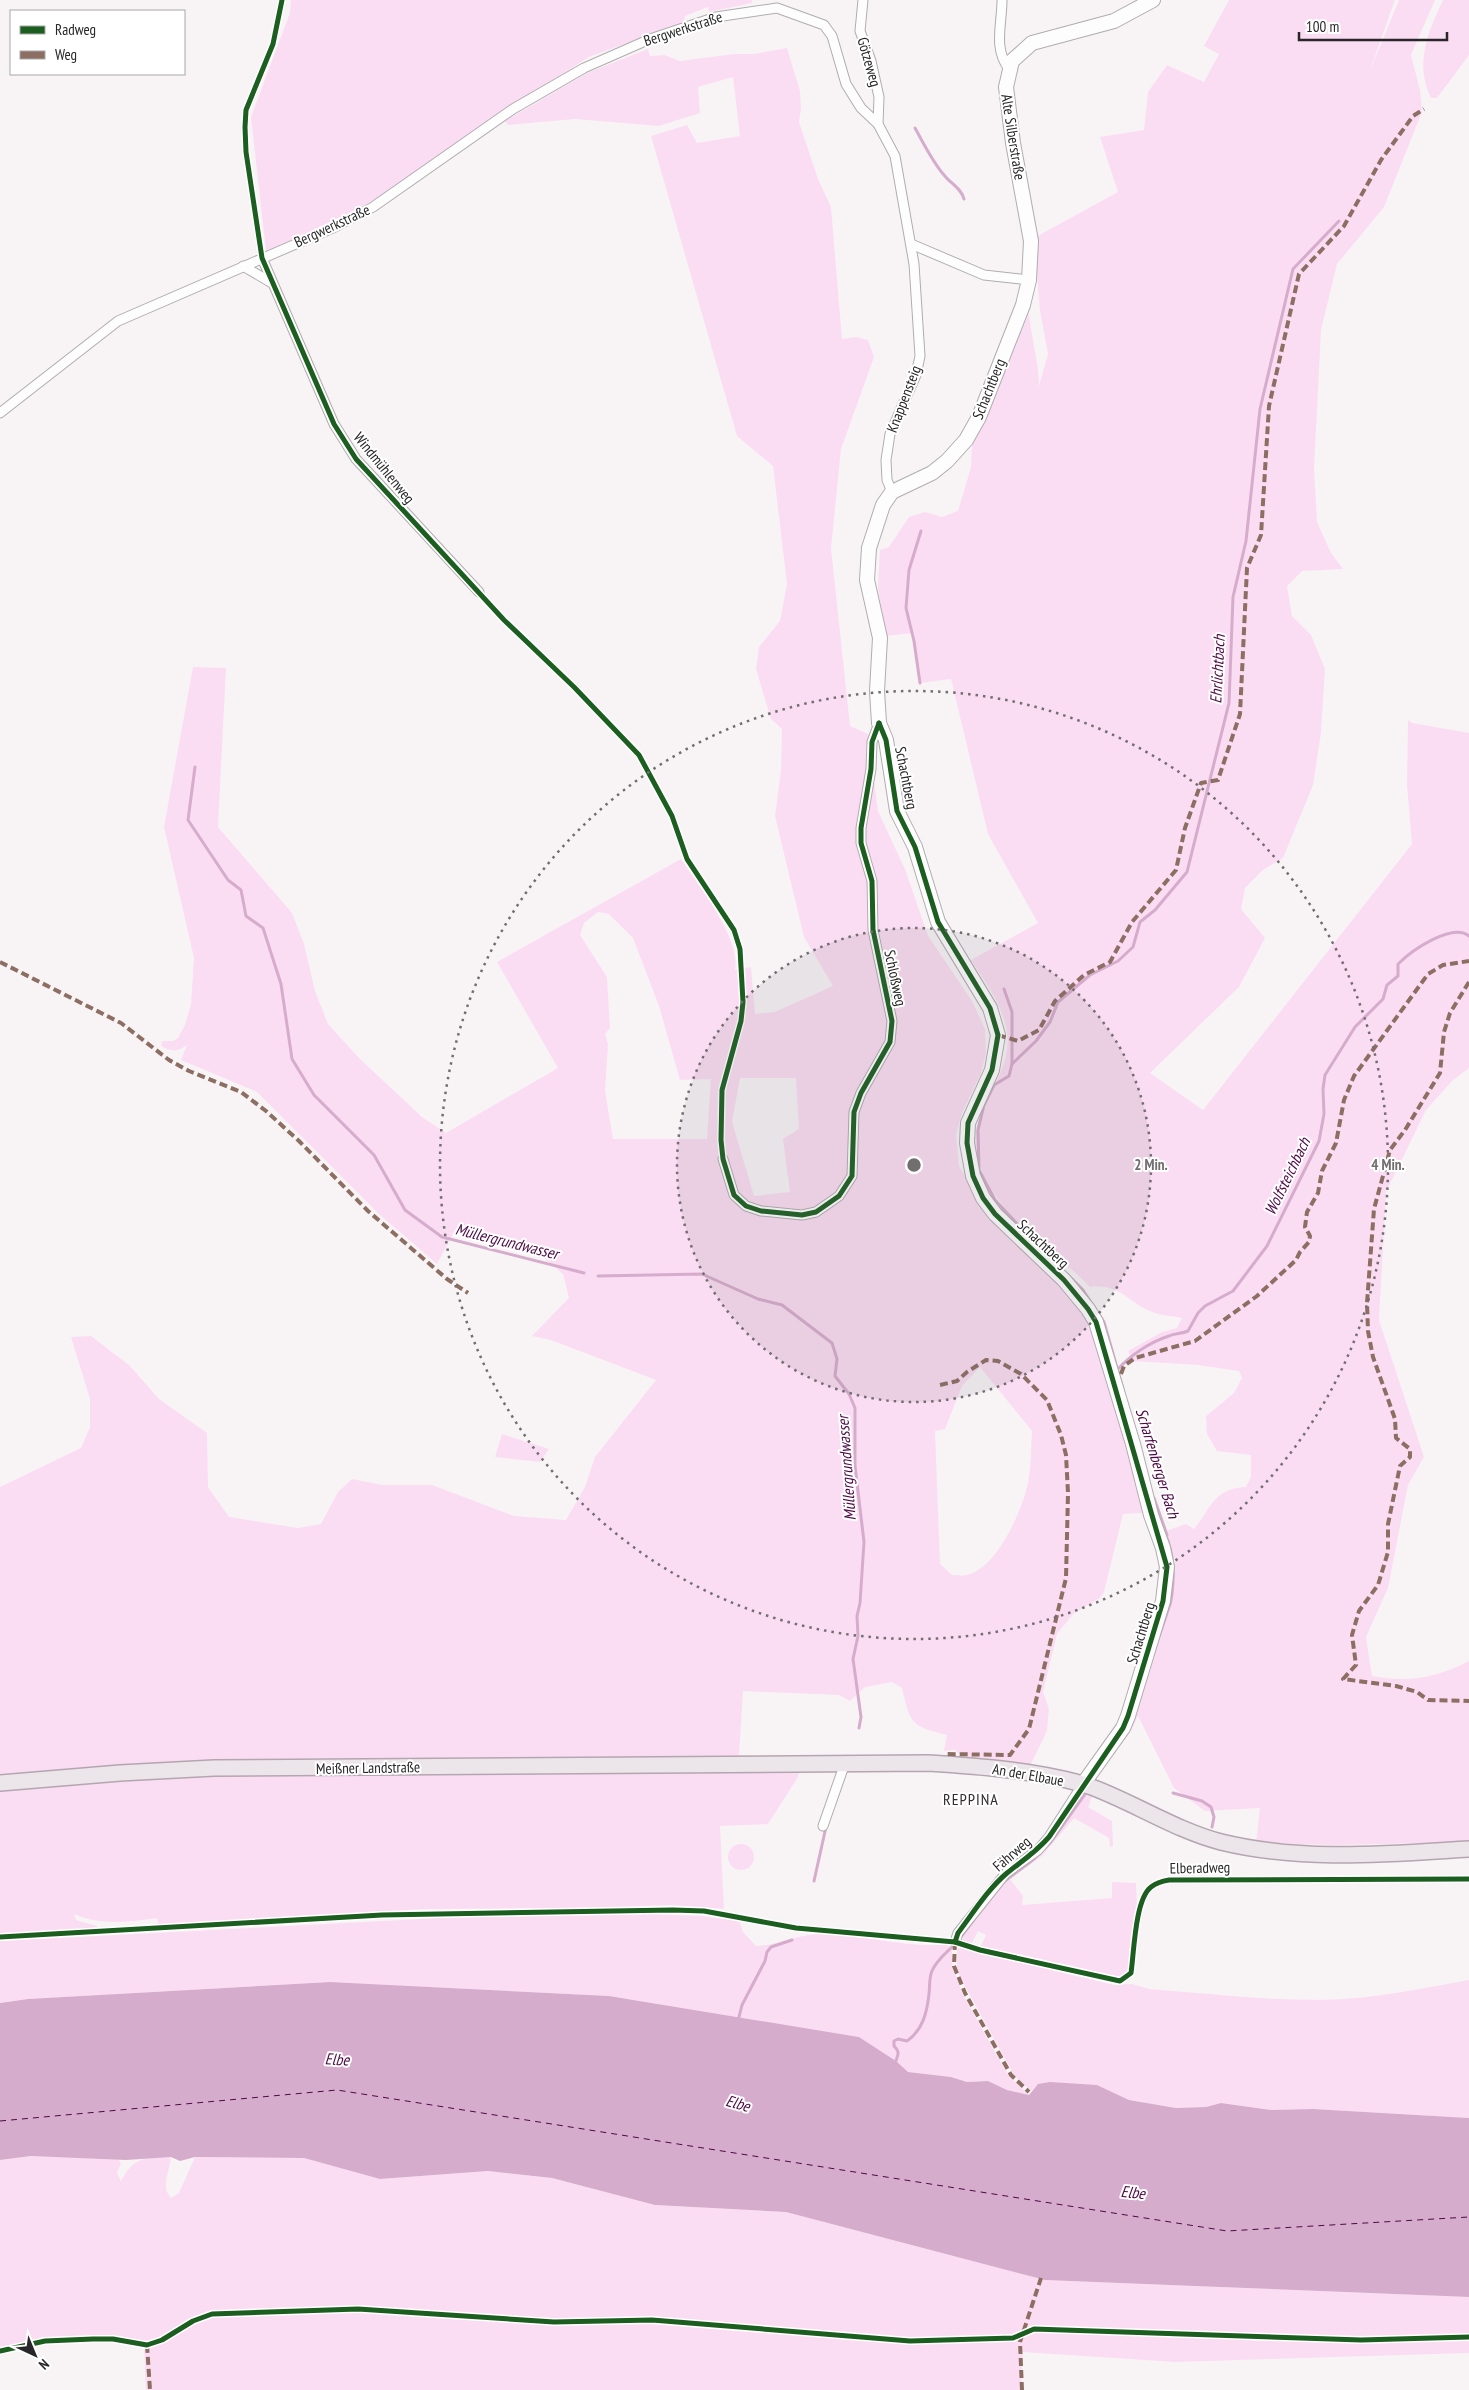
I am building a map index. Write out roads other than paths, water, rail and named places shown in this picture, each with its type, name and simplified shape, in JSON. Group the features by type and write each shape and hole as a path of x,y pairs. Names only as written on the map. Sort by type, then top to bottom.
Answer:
{"main road":[{"name":"An der Elbaue","path":"736,1765 928,1763 972,1766 1088,1786 1220,1842 1338,1857 1469,1849"},
{"name":"Meißner Landstraße","path":"0,1783 120,1773 214,1768 736,1765"}],"street":[{"name":"Götzeweg","path":"863,0 860,31 871,61 878,97 878,124"},
{"path":"1002,0 998,38 1002,60 1009,69 1016,56 1032,43 1114,21 1153,0"},
{"name":"Bergwerkstraße","path":"0,413 118,321 335,227 373,207 513,109 584,68 650,39 716,17 777,8 824,25 832,36 846,84 861,108 878,124 895,156 911,244"},
{"name":"Alte Silberstraße","path":"1009,69 1006,87 1011,134 1031,241 1029,280"},
{"path":"911,244 984,275 1029,280"},
{"name":"Knappensteig","path":"892,492 887,480 886,460 890,434 916,375 920,356 911,244"},
{"name":"Windmühlenweg","path":"262,258 334,424 356,459 479,592"},
{"path":"243,266 272,283"},
{"name":"Schachtberg","path":"1029,280 1019,314 978,416 966,440 947,461 932,473 892,492 884,505 869,548 867,580 880,638 877,691 879,723 886,740 897,811 915,847 938,922 990,1008 998,1035 997,1055 992,1070 968,1123 967,1143 973,1176 983,1198 995,1214 1064,1280 1088,1309 1096,1322 1133,1444 1151,1515 1166,1557 1166,1584 1163,1601 1128,1716 1123,1728 1088,1786"},
{"name":"Schloßweg","path":"723,1159 734,1195 746,1206 761,1211 802,1215 816,1212 839,1196 852,1176 854,1112 861,1093 890,1042 892,1021 873,930 872,881 861,842 861,828 871,769 872,742 879,723"},
{"path":"823,1826 845,1763"},
{"name":"Fährweg","path":"955,1942 958,1933 1006,1873 1038,1850 1088,1786"}],"water":[{"path":"1166,1531 1175,1566 1172,1603 1129,1730 1171,1592 1172,1562 1170,1547 1164,1532"},
{"path":"1084,1793 1087,1794 1052,1843 1034,1861 1002,1885 962,1938 961,1935 1008,1877 1033,1859 1050,1842"},
{"name":"Elbe","path":"330,1982 609,1996 859,2037 896,2061 908,2072 951,2077 967,2082 988,2081 1007,2090 1029,2095 1038,2084 1050,2082 1097,2085 1129,2100 1176,2108 1206,2107 1221,2103 1271,2110 1313,2109 1469,2118 1469,2297 1045,2280 786,2212 655,2205 552,2178 488,2171 380,2179 304,2158 195,2157 180,2161 171,2157 126,2160 31,2156 0,2160 0,2003 28,1999"}],"waterway":[{"path":"915,128 936,164 961,192 964,199"},
{"name":"Ehrlichtbach","path":"1012,1064 1036,1041 1050,1022 1058,1002 1090,975 1118,961 1133,947 1140,922 1155,910 1187,872 1229,703 1233,597 1246,541 1260,409 1293,269 1339,221"},
{"name":"Scharfenberger Bach","path":"920,683 914,641 906,608 909,570 921,531"},
{"name":"Müllergrundwasser","path":"195,767 188,820 228,880 241,890 246,916 263,928 281,984 292,1059 314,1095 374,1155 405,1210 442,1237 584,1273"},
{"name":"Wolfsteichbach","path":"1118,1369 1148,1345 1171,1335 1188,1331 1198,1313 1205,1306 1233,1291 1267,1246 1319,1141 1324,1114 1323,1089 1325,1075 1355,1027 1383,999 1387,985 1398,976 1398,964 1404,958 1442,935 1462,933 1469,936"},
{"name":"Scharfenberger Bach","path":"1004,989 1012,1012 1012,1064 1009,1076 994,1085 984,1105 978,1130 979,1170 995,1200 1037,1245"},
{"name":"Müllergrundwasser","path":"598,1276 702,1274 758,1299 782,1305 832,1343 837,1359 835,1376 849,1394 855,1408 855,1466 864,1542 860,1603 857,1616 858,1636 853,1659 861,1717 859,1728"},
{"name":"Scharfenberger Bach","path":"1068,1275 1083,1290 1094,1307"},
{"name":"Scharfenberger Bach","path":"1099,1314 1104,1322 1123,1389"},
{"name":"Scharfenberger Bach","path":"1154,1498 1167,1535"},
{"path":"1173,1793 1202,1801 1211,1807 1214,1817 1212,1827"},
{"name":"Müllergrundwasser","path":"814,1881 826,1827"},
{"name":"Müllergrundwasser","path":"738,2021 742,2005 765,1961 767,1952 771,1947 792,1940"},
{"name":"Scharfenberger Bach","path":"895,2065 898,2053 894,2046 894,2041 898,2039 907,2041 917,2032 927,2007 932,1971 938,1961 952,1947"}],"district":[{"name":"REPPINA","path":"971,1799"}]}
